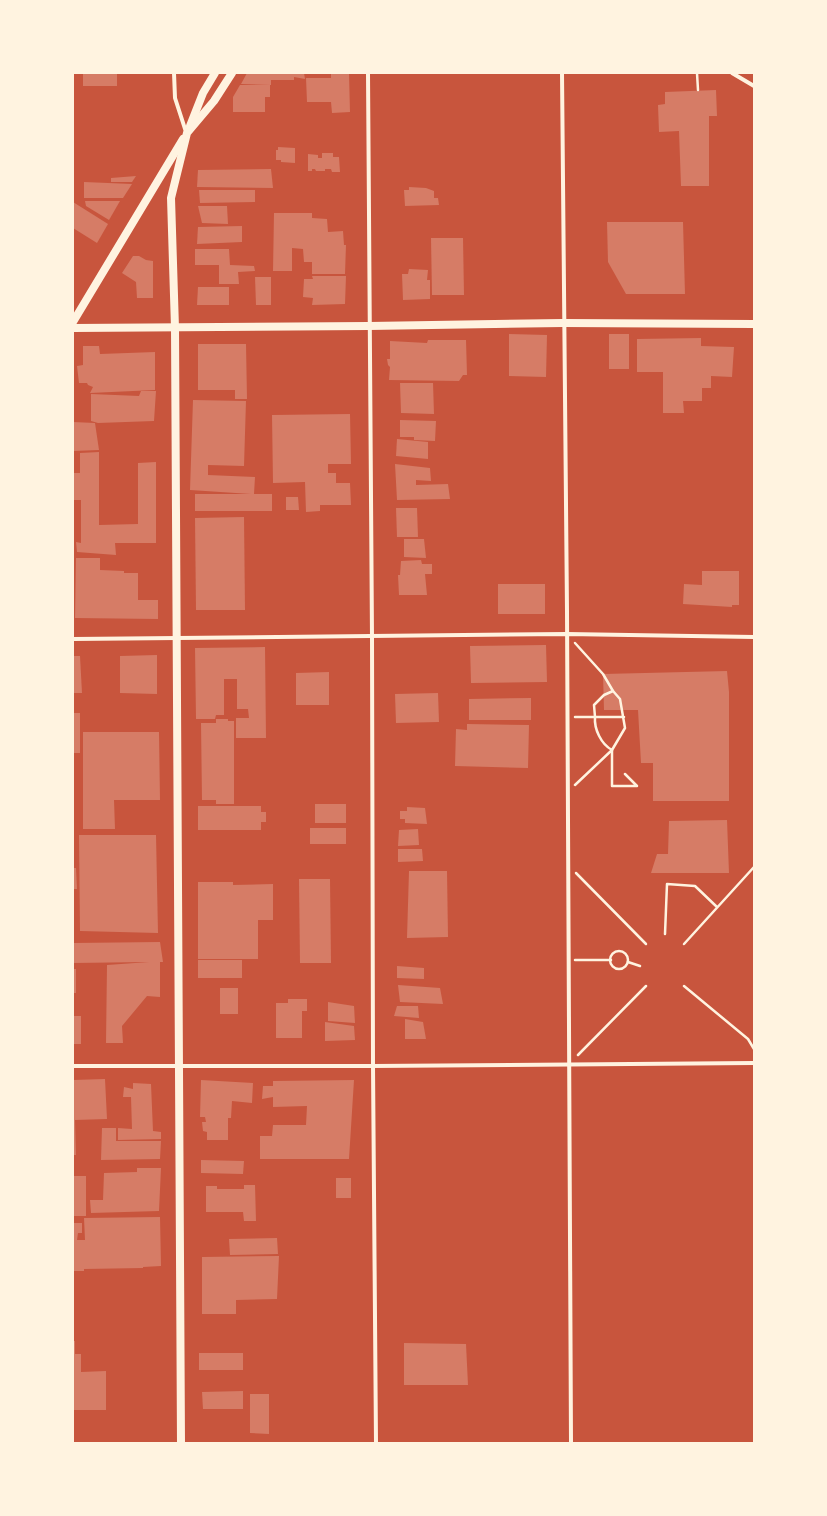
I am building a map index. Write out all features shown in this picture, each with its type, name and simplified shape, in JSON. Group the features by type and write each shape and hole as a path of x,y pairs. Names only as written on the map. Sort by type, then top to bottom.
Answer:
{"main road":[{"path":"73,322 187,133 203,94 215,73"},
{"path":"181,1443 175,328 172,198 187,133 214,101 232,73"},
{"path":"73,328 563,323 754,324"}],"street":[{"path":"174,73 175,98 187,133"},
{"path":"368,73 372,637 372,1066 376,1443"},
{"path":"562,73 570,1064 571,1443"},
{"path":"732,73 754,86"},
{"path":"73,639 567,634 754,638"},
{"path":"73,1066 372,1066 754,1063"}],"path":[{"path":"697,73 698,90"},
{"path":"567,634 603,674 613,691 620,699 625,728 612,750 567,792"},
{"path":"612,750 608,748 594,724 594,705 604,695 613,691"},
{"path":"567,717 624,717"},
{"path":"612,750 612,786 637,786 625,774"},
{"path":"568,865 646,944"},
{"path":"684,944 754,867"},
{"path":"665,934 667,884 694,886 717,907"},
{"path":"620,951 628,957 628,962 625,967 614,967 611,960 614,952 620,951"},
{"path":"569,960 611,960"},
{"path":"628,962 640,966"},
{"path":"570,1064 646,986"},
{"path":"684,986 748,1039 754,1049"}],"building":[{"path":"83,73 117,73 117,86 83,86"},
{"path":"247,73 304,73 305,79 294,77 294,80 271,80 271,85 241,84"},
{"path":"331,73 349,73 350,112 332,113 331,102 307,102 306,78 331,78"},
{"path":"240,85 270,85 270,97 265,97 265,112 233,112 233,97"},
{"path":"716,90 717,116 709,116 709,186 681,186 679,131 659,132 658,105 665,104 665,92"},
{"path":"278,147 295,148 295,163 276,160 276,150 278,150"},
{"path":"322,153 333,153 333,157 339,157 340,172 332,172 331,169 316,171 315,169 312,169 312,171 308,171 308,154 318,155 318,158 322,158"},
{"path":"271,169 273,188 197,187 198,170"},
{"path":"136,176 132,182 111,182 111,178"},
{"path":"84,182 132,184 123,198 84,198"},
{"path":"409,187 426,188 434,191 434,198 438,198 439,205 405,206 404,190 409,190"},
{"path":"199,190 255,190 255,202 200,203"},
{"path":"85,201 120,201 109,220 86,206"},
{"path":"73,202 108,224 97,243 73,228"},
{"path":"198,206 227,206 228,224 202,223"},
{"path":"274,213 312,213 312,218 327,219 328,232 343,231 344,245 346,245 345,274 312,274 312,262 304,262 303,249 292,248 292,271 273,271"},
{"path":"607,222 683,222 685,294 626,294 608,262"},
{"path":"242,226 242,242 197,244 198,227"},
{"path":"431,238 463,238 464,295 432,295"},
{"path":"195,249 229,249 230,265 254,266 255,271 238,272 239,284 219,284 219,265 195,265"},
{"path":"133,256 139,256 146,260 153,261 153,298 137,298 136,282 122,273"},
{"path":"409,269 428,270 427,280 430,280 430,299 403,300 402,274 408,274"},
{"path":"312,276 346,276 345,304 312,305 313,298 303,297 304,279 313,279"},
{"path":"255,277 271,277 271,305 256,305"},
{"path":"198,287 229,287 229,305 197,305"},
{"path":"509,334 547,335 546,377 509,376"},
{"path":"609,334 629,334 629,369 609,369"},
{"path":"701,338 701,346 734,347 732,377 711,376 711,388 702,388 702,401 683,401 684,413 663,413 663,372 637,372 637,339"},
{"path":"428,340 466,340 467,375 463,375 459,381 389,380 390,367 387,359 390,359 390,341 427,343"},
{"path":"198,344 246,344 247,399 235,399 235,390 198,390"},
{"path":"83,346 99,346 100,354 155,352 155,390 90,393 93,387 87,383 79,383 77,366 83,365"},
{"path":"400,383 433,383 434,414 401,413"},
{"path":"141,391 156,391 154,421 98,423 91,421 91,394 139,396"},
{"path":"193,400 246,401 244,466 208,465 208,475 255,477 254,494 272,494 272,511 195,511 195,494 251,494 190,490"},
{"path":"350,414 351,464 328,464 328,473 336,473 336,483 350,483 351,505 320,505 320,511 306,512 305,482 273,483 272,415"},
{"path":"400,420 436,421 435,441 414,440 414,437 400,437"},
{"path":"73,422 95,423 99,450 73,451"},
{"path":"397,439 428,442 428,459 396,456"},
{"path":"99,452 99,525 138,524 138,463 156,462 156,543 115,543 116,555 77,552 76,542 81,543 81,500 73,500 73,473 80,473 80,453"},
{"path":"395,464 430,468 431,481 416,480 416,485 448,484 450,499 397,500"},
{"path":"286,497 298,497 299,510 286,510"},
{"path":"396,508 417,508 418,537 397,537"},
{"path":"244,517 245,610 196,610 195,518"},
{"path":"404,539 424,539 426,558 404,557"},
{"path":"76,558 100,558 100,570 138,573 138,600 158,600 158,619 75,618"},
{"path":"421,560 422,564 432,564 432,574 425,574 427,595 399,595 398,575 400,575 401,561"},
{"path":"702,571 739,571 739,605 732,605 732,607 683,604 684,584 702,585"},
{"path":"498,584 545,584 545,614 498,614"},
{"path":"546,645 547,682 471,683 470,646"},
{"path":"265,647 266,738 236,738 236,718 249,718 248,709 237,709 237,679 224,679 224,715 216,715 215,719 196,719 195,648"},
{"path":"157,655 157,694 120,693 120,656"},
{"path":"73,656 80,656 82,693 73,693"},
{"path":"727,671 729,692 729,801 653,801 653,763 641,763 638,710 604,710 603,674"},
{"path":"329,672 329,705 296,705 296,673"},
{"path":"438,693 439,722 396,723 395,694"},
{"path":"531,698 531,720 469,720 469,699"},
{"path":"73,713 80,713 80,753 73,753"},
{"path":"216,719 228,719 228,721 234,721 234,804 216,804 216,800 202,800 201,723 216,723"},
{"path":"467,724 529,725 528,768 455,766 456,729 467,730"},
{"path":"83,732 159,732 160,800 114,800 115,829 83,829"},
{"path":"315,804 346,804 346,823 315,823"},
{"path":"198,806 261,806 261,812 266,812 266,822 261,822 261,830 198,830"},
{"path":"407,807 425,808 427,824 405,823 405,819 400,819 400,811 407,811"},
{"path":"727,820 729,873 651,873 657,854 668,854 669,821"},
{"path":"310,828 346,828 346,844 310,844"},
{"path":"418,829 419,845 398,846 399,830"},
{"path":"79,835 156,835 158,933 80,931"},
{"path":"398,849 422,849 423,861 398,862"},
{"path":"73,868 76,868 77,889 73,889"},
{"path":"409,871 447,871 448,937 407,938"},
{"path":"299,879 330,879 331,963 300,963"},
{"path":"198,882 233,882 233,885 273,884 273,920 258,920 258,959 198,959"},
{"path":"160,942 163,962 160,962 160,997 147,996 122,1026 123,1043 106,1043 107,965 149,962 73,963 73,943"},
{"path":"198,960 242,960 242,978 198,978"},
{"path":"397,966 424,968 424,979 397,978"},
{"path":"73,969 76,969 76,993 73,993"},
{"path":"398,985 440,988 443,1004 400,1002"},
{"path":"220,988 238,988 238,1014 220,1014"},
{"path":"288,999 307,999 307,1011 302,1011 302,1038 276,1038 276,1003 288,1003"},
{"path":"328,1002 354,1006 355,1023 328,1021"},
{"path":"397,1006 418,1006 419,1018 394,1016"},
{"path":"73,1016 81,1016 81,1044 73,1044"},
{"path":"405,1019 423,1022 426,1039 405,1039"},
{"path":"325,1022 354,1026 355,1040 325,1041"},
{"path":"105,1079 107,1119 75,1120 76,1155 73,1155 73,1080"},
{"path":"201,1080 253,1083 252,1103 232,1101 231,1118 228,1118 228,1140 207,1140 207,1132 203,1131 202,1122 206,1122 205,1117 200,1117"},
{"path":"354,1080 349,1159 260,1159 260,1136 272,1136 273,1125 306,1125 307,1106 273,1107 273,1097 262,1099 263,1086 273,1086 273,1081"},
{"path":"133,1083 151,1084 153,1131 161,1132 161,1139 118,1140 118,1128 132,1129 131,1097 123,1097 124,1087 133,1089"},
{"path":"102,1128 116,1128 116,1141 161,1141 160,1159 101,1160"},
{"path":"201,1160 244,1161 243,1174 201,1173"},
{"path":"137,1168 161,1168 159,1211 91,1213 90,1200 103,1200 104,1173 137,1172"},
{"path":"73,1176 86,1176 86,1216 73,1216"},
{"path":"336,1178 351,1178 351,1198 336,1198"},
{"path":"244,1185 255,1185 256,1221 244,1221 243,1212 206,1212 206,1186 217,1186 217,1189 244,1189"},
{"path":"160,1217 161,1266 143,1268 84,1269 84,1271 73,1271 73,1223 82,1223 82,1233 78,1233 77,1240 85,1240 84,1218"},
{"path":"277,1238 278,1254 230,1255 229,1239"},
{"path":"279,1256 277,1299 236,1300 236,1314 202,1314 202,1257"},
{"path":"73,1341 75,1341 75,1354 81,1354 81,1372 106,1371 106,1410 73,1410"},
{"path":"404,1343 466,1344 468,1385 404,1385"},
{"path":"199,1353 243,1353 243,1370 199,1370"},
{"path":"243,1391 243,1409 203,1409 202,1392"},
{"path":"250,1394 269,1394 269,1434 250,1433"}]}
